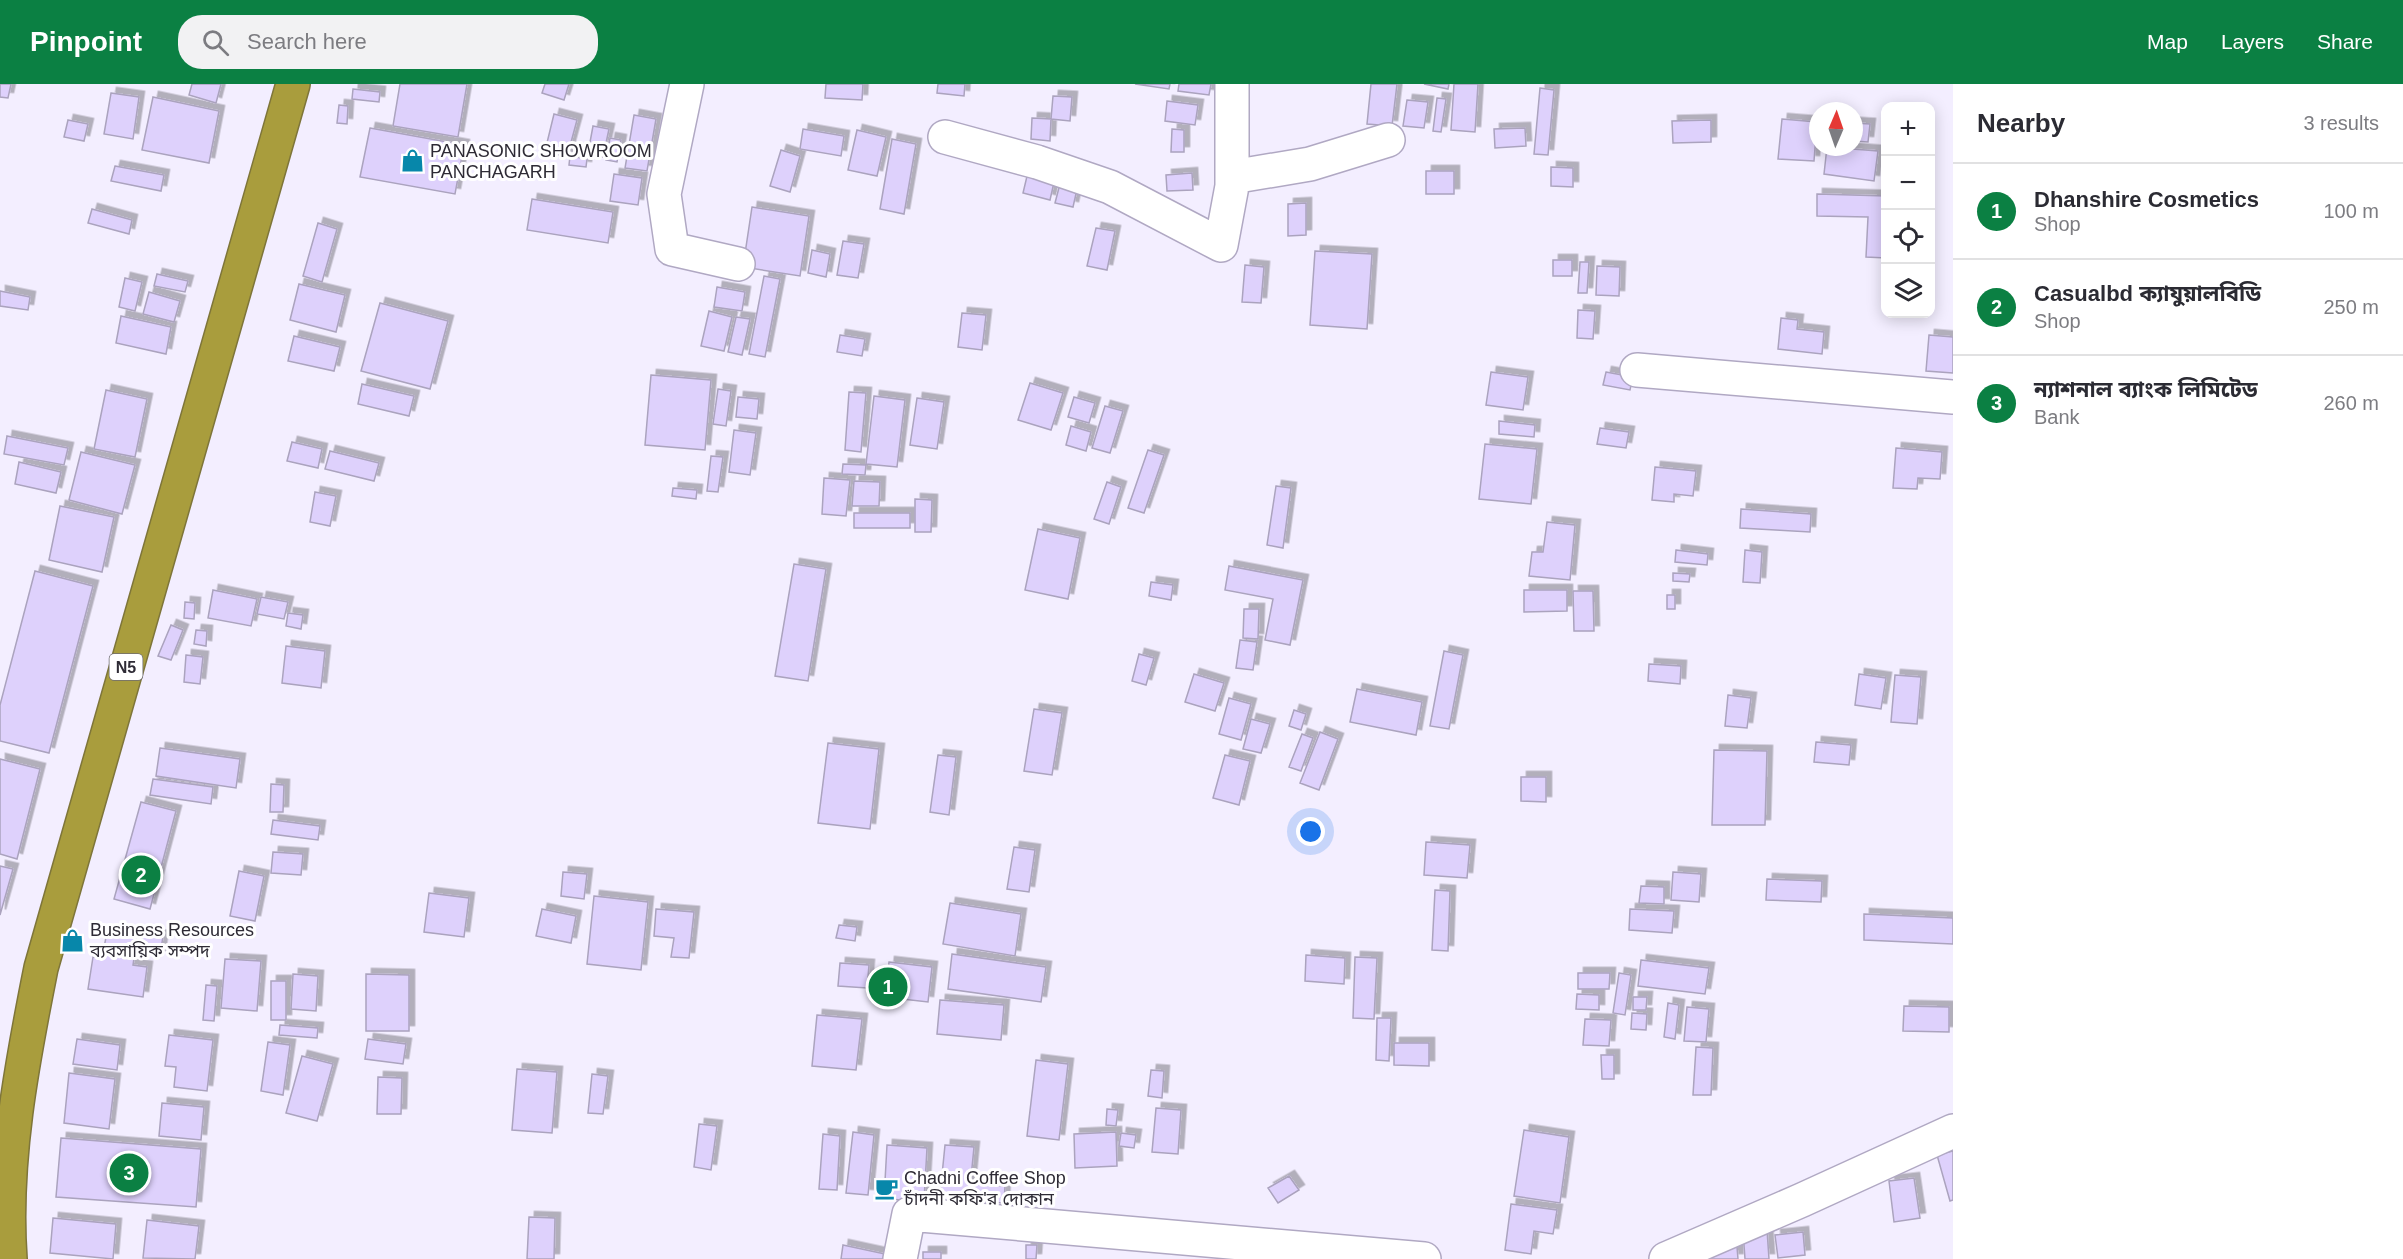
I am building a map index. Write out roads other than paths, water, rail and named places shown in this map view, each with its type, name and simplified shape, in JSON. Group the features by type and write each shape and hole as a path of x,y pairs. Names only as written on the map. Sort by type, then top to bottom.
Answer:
{"highway":[{"name":"N5","path":"10,1259 7,1215 19,1088 40,968 293,84"}],"street":[{"path":"687,84 664,194 672,249 738,264"},
{"path":"945,137 1037,162 1110,187 1221,245 1232,177 1232,84"},
{"path":"1232,177 1310,164 1388,140"},
{"path":"1637,370 1953,397"},
{"path":"1666,1259 1953,1131"},
{"path":"900,1259 909,1214 1424,1259"}],"place":[{"name":"PANASONIC SHOWROOM PANCHAGARH","path":"412,161"},
{"name":"Casualbd ক্যাযুয়ালবিডি","path":"141,875"},
{"name":"Business Resources ব্যবসায়িক সম্পদ","path":"72,940"},
{"name":"Dhanshire Cosmetics","path":"888,987"},
{"name":"ন্যাশনাল ব্যাংক লিমিটেড","path":"129,1173"},
{"name":"Chadni Coffee Shop চাঁদনী কফি'র দোকান","path":"886,1188"}]}
